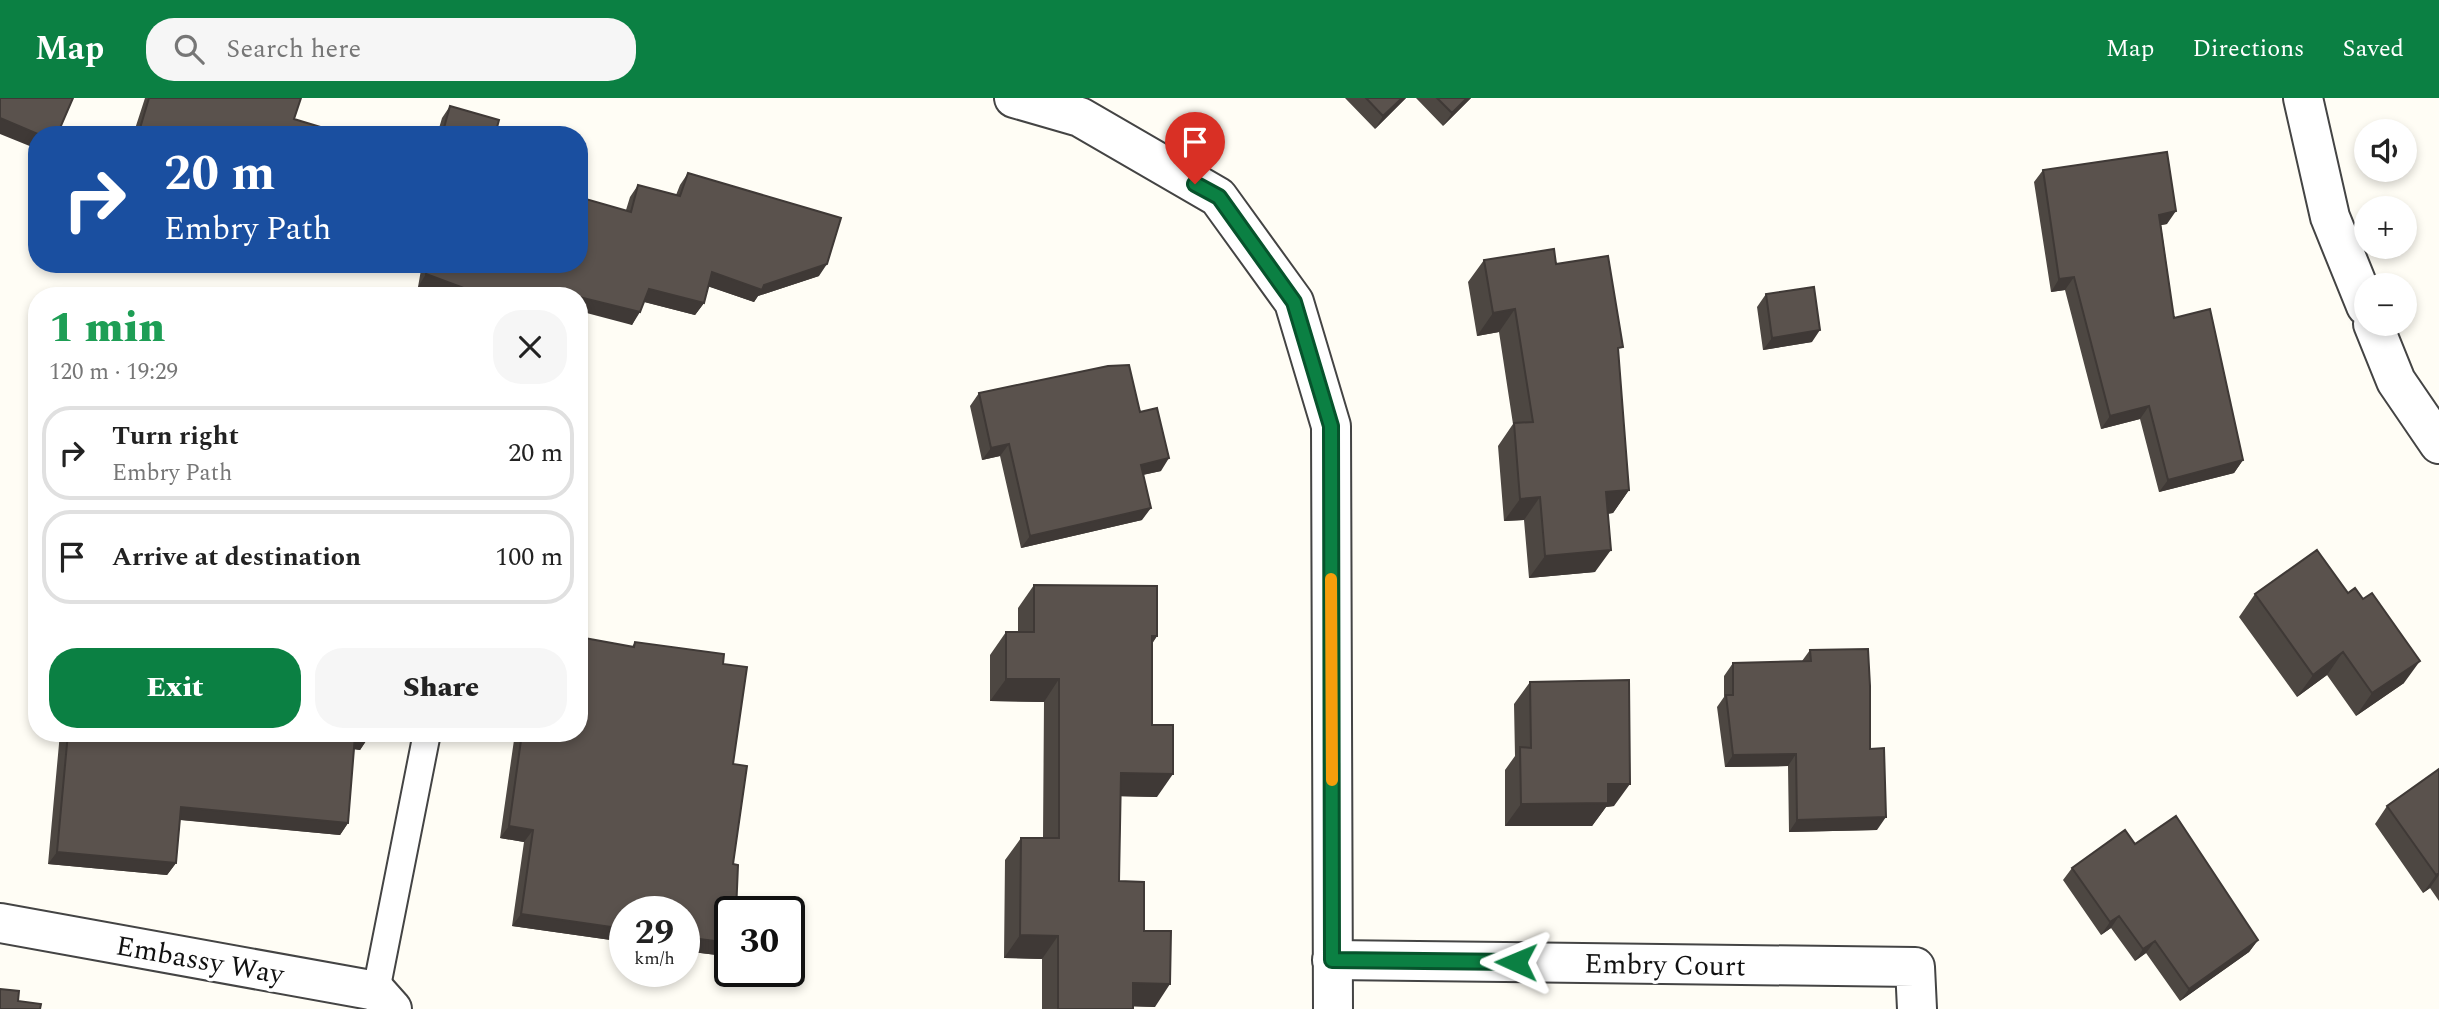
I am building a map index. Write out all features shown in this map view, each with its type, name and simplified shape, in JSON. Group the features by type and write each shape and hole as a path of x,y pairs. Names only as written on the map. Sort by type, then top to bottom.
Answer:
{"street":[{"path":"1014,98 1080,117 1219,197 1294,302 1331,426 1333,1009"},
{"path":"2303,98 2330,217 2354,276"},
{"path":"2378,336 2396,381 2439,444"},
{"name":"Embassy Way","path":"0,923 384,1000"},
{"name":"Embry Court","path":"1332,960 1915,967 1917,1009"}],"lane":[{"path":"384,1000 426,742"}],"building":[{"path":"0,98 73,98 61,126 28,126 28,130 0,118"},
{"path":"149,98 301,98 294,119 317,126 141,126"},
{"path":"1366,98 1402,98 1383,116"},
{"path":"1437,98 1467,98 1452,113"},
{"path":"450,106 499,120 497,126 444,126"},
{"path":"2167,152 2176,211 2159,215 2174,318 2210,309 2243,460 2168,480 2149,406 2110,416 2074,277 2059,279 2043,170"},
{"path":"688,173 841,218 827,264 764,285 762,290 712,272 704,303 649,289 640,312 588,299 588,287 461,287 426,274 588,273 588,200 631,212 638,185 680,196"},
{"path":"1554,249 1556,264 1608,256 1623,347 1618,348 1629,490 1606,492 1611,550 1545,556 1540,497 1520,499 1514,423 1533,422 1515,309 1493,313 1484,260"},
{"path":"1814,287 1820,330 1772,338 1766,294"},
{"path":"1129,365 1140,412 1157,408 1169,458 1141,465 1151,508 1030,536 1009,444 991,448 979,393 1108,366"},
{"path":"2317,550 2348,593 2355,588 2363,599 2372,593 2420,661 2372,693 2343,652 2313,675 2255,594"},
{"path":"1034,585 1157,586 1157,636 1152,636 1152,725 1173,725 1173,774 1121,773 1119,881 1144,882 1144,931 1171,931 1170,984 1133,983 1133,1009 1058,1009 1058,936 1020,935 1021,838 1059,838 1059,679 1006,679 1006,632 1034,632"},
{"path":"588,639 634,647 635,642 724,654 723,664 747,667 733,764 747,766 733,864 738,865 737,896 714,896 714,941 700,939 700,896 609,896 609,927 521,914 533,830 509,826 521,742 588,742"},
{"path":"1868,649 1870,749 1884,748 1886,817 1797,820 1796,754 1733,755 1726,695 1733,695 1733,663 1811,661 1810,650"},
{"path":"1629,680 1630,784 1608,784 1608,803 1521,804 1520,747 1531,748 1530,682"},
{"path":"67,742 355,742 348,823 181,807 176,863 57,852"},
{"path":"2439,769 2439,873 2436,875 2387,806"},
{"path":"2176,816 2258,940 2189,989 2155,941 2143,949 2119,916 2110,922 2072,868 2125,830 2135,844"},
{"path":"0,989 19,991 18,1001 41,1004 40,1009 0,1009"}],"slow traffic":[{"path":"1331,579 1332,780"}],"route":[{"path":"1195,184 1219,197 1294,302 1331,426 1332,960 1516,962"}]}
